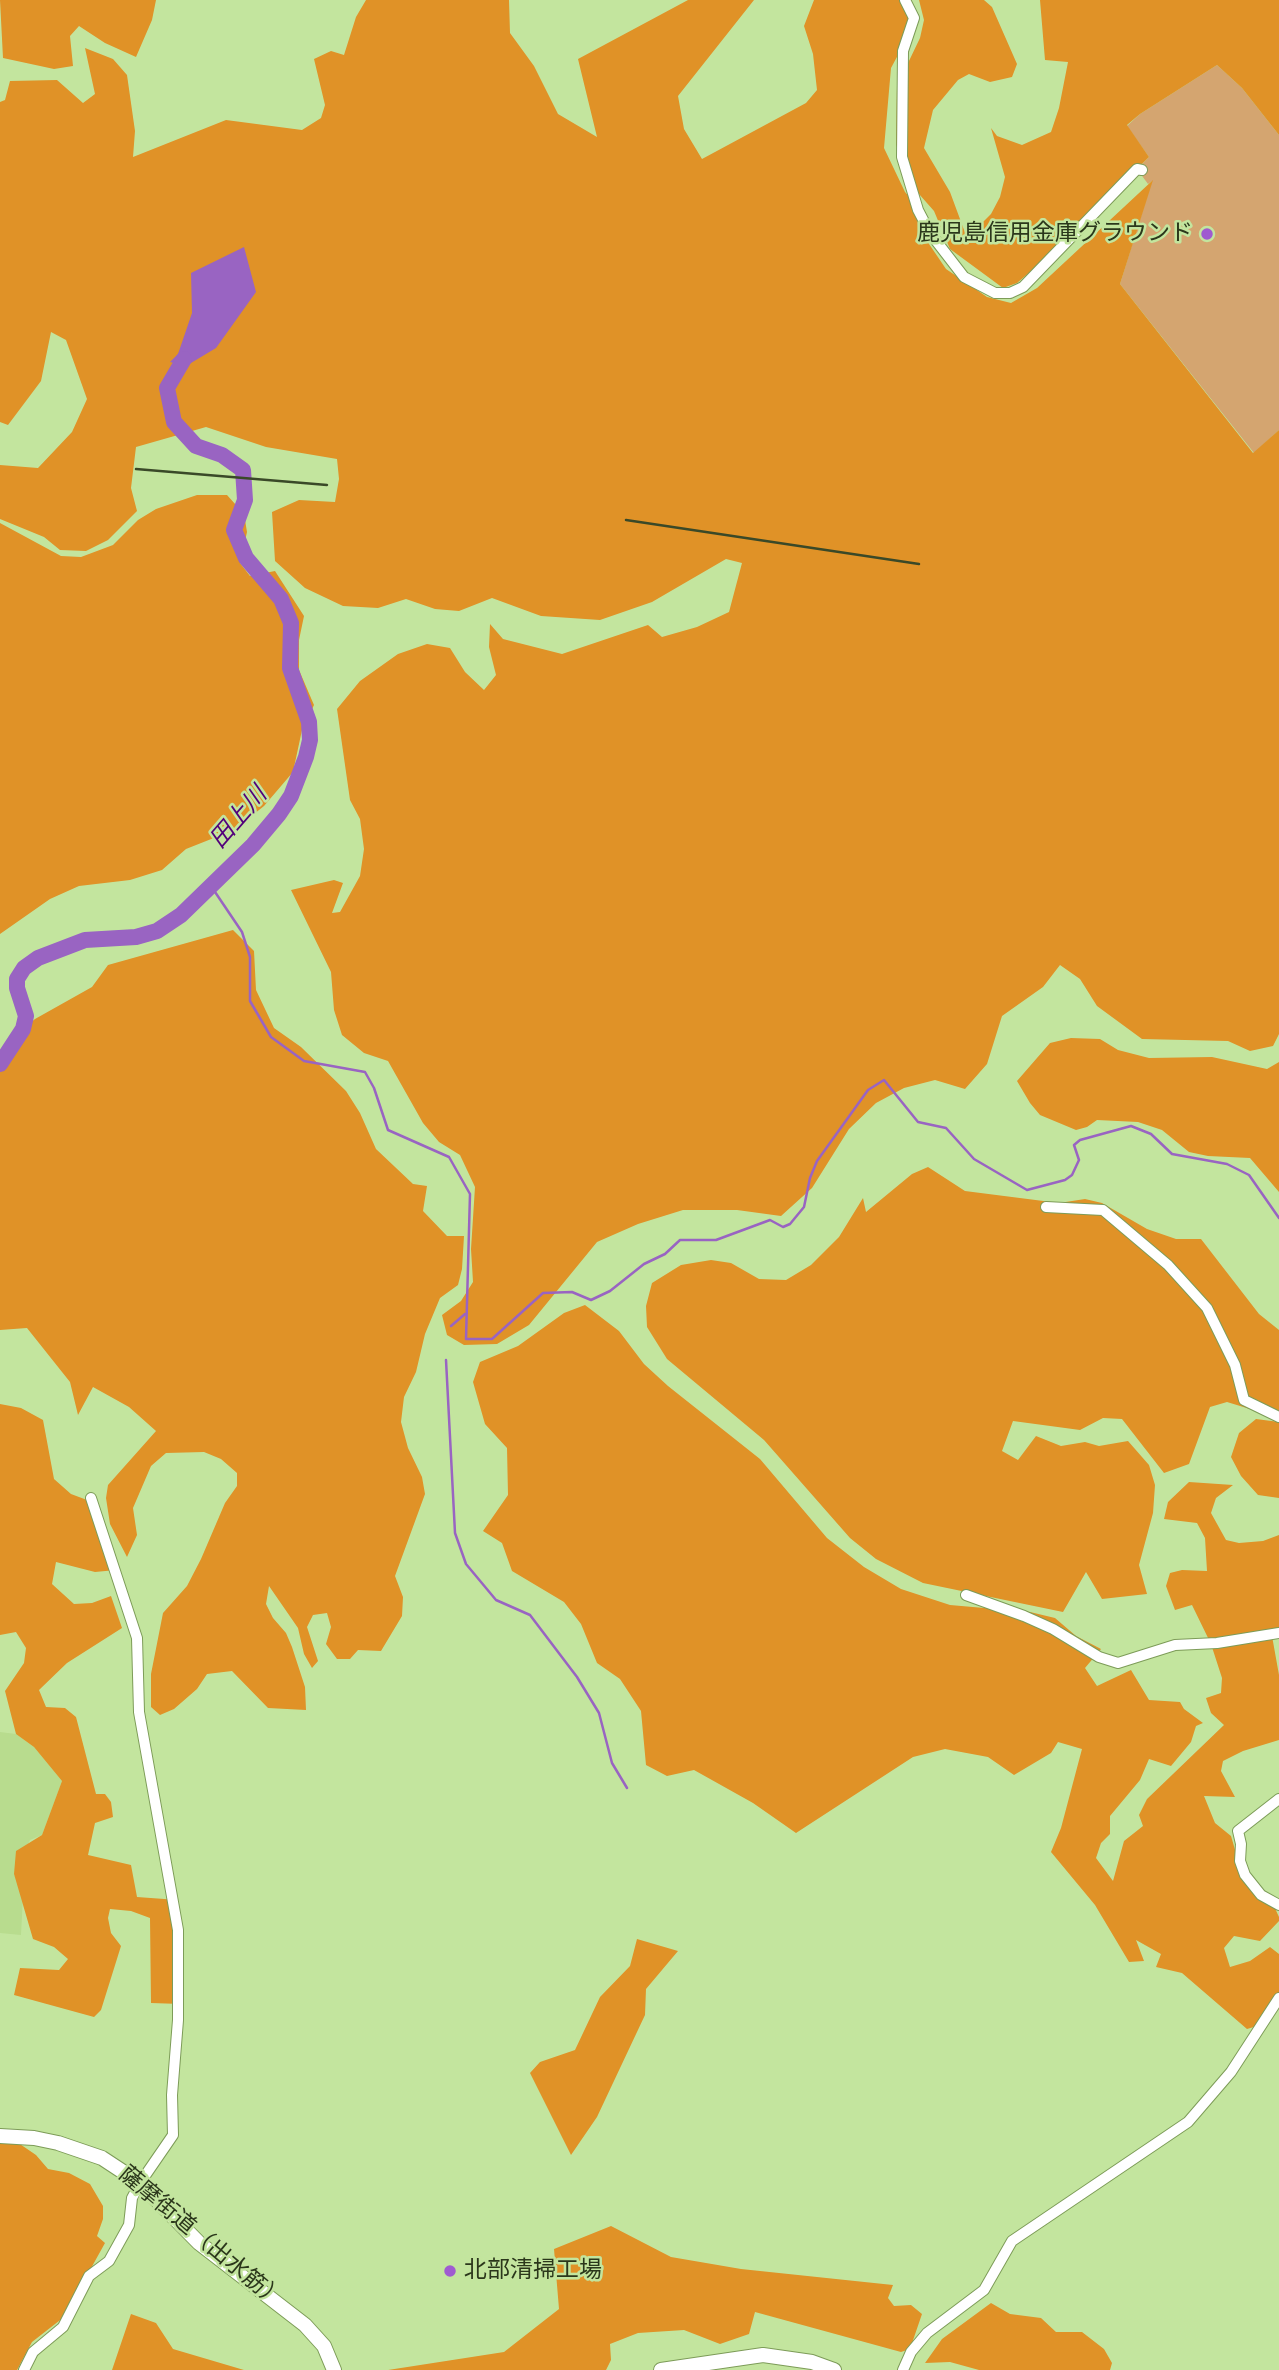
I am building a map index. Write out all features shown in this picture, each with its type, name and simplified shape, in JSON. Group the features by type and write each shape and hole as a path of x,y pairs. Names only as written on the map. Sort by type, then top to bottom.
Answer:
{"street":[{"path":"905,0 914,18 903,51 902,157 918,210 930,233 964,277 995,293 1010,293 1023,287 1137,169 1142,170"},
{"path":"1046,1207 1103,1210 1168,1265 1207,1308 1235,1365 1244,1401 1279,1417"},
{"path":"24,2370 33,2352 63,2327 89,2276 109,2261 122,2239 140,2183 173,2136 172,2095 178,2020 177,1930 139,1712 137,1638 91,1498"},
{"path":"966,1595 1053,1629 1099,1657 1118,1663 1175,1645 1217,1643 1279,1633"},
{"path":"1279,1799 1238,1831 1241,1844 1240,1861 1245,1875 1261,1895 1279,1905"},
{"path":"903,2370 911,2352 927,2333 984,2290 1012,2241 1188,2122 1231,2072 1279,1998"},
{"name":"薩摩街道（出水筋）","path":"0,2136 58,2143 102,2158 140,2183 199,2243 305,2325 324,2346 334,2370"},
{"path":"661,2370 763,2355 812,2362 834,2370"}],"shaded area":[{"path":"0,0 156,0 152,20 136,57 105,43 79,26 70,36 73,66 54,69 3,58"},
{"path":"366,0 509,0 510,33 534,66 558,114 597,137 578,59 688,0 754,0 678,96 684,129 702,159 806,103 817,90 813,54 804,26 814,0 906,0 911,31 891,68 884,148 905,192 929,220 927,241 946,269 987,297 1011,303 1037,288 1153,180 1120,284 1253,453 1279,430 1279,1034 1273,1046 1250,1051 1228,1041 1142,1039 1097,1006 1080,979 1060,965 1043,987 1002,1016 987,1064 965,1089 935,1080 904,1088 876,1103 849,1129 812,1188 781,1216 737,1210 683,1210 638,1224 597,1242 529,1325 497,1344 464,1345 447,1335 442,1315 461,1301 473,1282 471,1249 475,1187 460,1155 439,1142 423,1123 388,1061 364,1053 342,1035 334,1010 331,972 291,890 334,880 343,883 332,913 340,912 360,876 364,849 360,819 350,800 337,709 360,681 398,654 427,644 450,648 465,672 484,690 496,675 489,647 490,624 503,639 562,654 648,625 662,637 697,627 729,612 742,563 726,559 652,602 600,620 541,616 492,598 459,611 435,609 406,599 378,608 343,606 305,588 275,561 272,512 299,500 335,502 339,479 337,459 266,447 206,427 136,447 131,488 137,511 108,540 86,551 60,550 44,537 0,519 0,465 38,468 72,432 87,399 66,340 51,332 41,381 8,425 0,422 0,102 5,100 10,81 57,80 83,103 95,94 85,48 113,59 127,75 135,131 133,157 226,120 302,130 321,118 325,105 314,59 331,51 344,55 356,17"},
{"path":"919,0 984,0 992,7 1017,64 1012,77 990,82 969,74 958,80 933,110 924,148 950,192 967,238 991,214 1000,197 1005,177 991,128 997,136 1022,145 1051,132 1059,108 1068,62 1045,60 1040,0 1279,0 1279,135 1242,88 1217,65 1127,125 1149,157 1044,260 1017,283 1003,288 950,249 934,211 919,194 896,145 897,86 920,38 924,20"},
{"name":"鹿児島信用金庫グラウンド","path":"1217,65 1242,88 1279,135 1279,430 1254,453 1120,284 1152,181 1148,184 1137,169 1149,157 1127,126 1140,114"},
{"path":"244,247 256,292 216,348 186,366 170,362 178,354 192,313 191,273"},
{"path":"197,495 227,495 244,514 247,532 240,563 250,576 275,571 304,616 299,640 299,670 314,705 302,730 293,772 264,806 234,830 186,849 162,870 130,880 79,886 50,899 0,934 0,523 61,556 81,557 113,545 138,520 156,509"},
{"path":"233,930 254,951 256,990 274,1028 301,1047 346,1091 360,1113 376,1149 413,1184 427,1186 423,1211 447,1236 464,1236 462,1269 458,1285 440,1298 425,1334 416,1372 404,1397 401,1422 408,1448 422,1477 425,1494 395,1576 403,1597 402,1616 381,1651 358,1650 350,1659 337,1659 326,1644 331,1627 327,1613 313,1615 307,1627 318,1661 312,1668 304,1654 298,1628 269,1586 266,1604 273,1618 286,1633 292,1647 305,1687 306,1710 268,1708 232,1671 207,1674 197,1689 174,1709 160,1715 151,1707 151,1674 163,1613 187,1586 225,1503 237,1486 237,1473 221,1459 204,1452 166,1453 151,1466 133,1508 137,1535 127,1557 110,1524 106,1498 108,1485 156,1431 129,1407 93,1387 78,1415 70,1382 27,1328 0,1330 0,1067 12,1038 35,1019 92,987 108,965"},
{"path":"1071,1038 1100,1039 1118,1050 1149,1058 1212,1057 1267,1069 1279,1062 1279,1192 1250,1158 1208,1156 1189,1152 1162,1130 1138,1122 1097,1120 1076,1130 1040,1115 1017,1081 1050,1043"},
{"path":"928,1167 965,1191 1059,1203 1085,1199 1102,1203 1147,1229 1176,1239 1201,1239 1259,1314 1279,1330 1279,1412 1263,1413 1227,1402 1210,1407 1189,1464 1164,1473 1122,1419 1103,1418 1080,1430 1013,1421 1002,1451 1018,1460 1036,1436 1061,1446 1085,1442 1099,1446 1128,1441 1149,1465 1155,1485 1153,1513 1139,1565 1147,1594 1102,1599 1086,1572 1063,1612 923,1583 876,1559 850,1538 764,1440 667,1359 647,1327 646,1306 652,1283 681,1265 711,1260 731,1263 759,1279 786,1280 811,1265 839,1237 863,1198 866,1212 912,1174"},
{"path":"585,1305 619,1331 644,1364 668,1386 760,1459 827,1538 864,1567 901,1589 950,1605 1030,1612 1055,1618 1076,1636 1101,1649 1085,1668 1097,1686 1131,1670 1149,1700 1180,1702 1184,1709 1203,1723 1196,1726 1191,1742 1171,1766 1149,1759 1140,1780 1110,1816 1110,1834 1101,1843 1096,1858 1113,1881 1124,1841 1143,1826 1139,1815 1147,1799 1224,1725 1211,1713 1206,1698 1221,1693 1222,1678 1211,1644 1192,1605 1175,1610 1166,1586 1170,1573 1182,1570 1207,1571 1205,1538 1197,1523 1164,1519 1168,1502 1189,1482 1233,1485 1216,1498 1211,1513 1226,1540 1239,1543 1263,1541 1279,1535 1279,1636 1272,1636 1279,1675 1279,1740 1243,1751 1223,1761 1221,1771 1235,1797 1204,1796 1215,1823 1231,1836 1243,1877 1273,1904 1279,1917 1279,1921 1260,1941 1234,1936 1224,1948 1230,1967 1250,1961 1270,1947 1279,1954 1279,1997 1264,2024 1247,2029 1182,1973 1156,1967 1161,1954 1136,1940 1144,1961 1129,1962 1095,1905 1051,1852 1061,1828 1082,1749 1058,1742 1051,1753 1014,1775 988,1757 945,1749 913,1757 796,1833 753,1803 694,1770 667,1776 646,1765 641,1711 620,1679 597,1663 581,1624 564,1602 512,1571 502,1543 483,1531 508,1495 507,1448 485,1424 473,1382 480,1362 518,1346 564,1313"},
{"path":"0,1404 21,1408 43,1420 54,1479 71,1494 95,1503 116,1570 95,1572 56,1562 52,1584 74,1604 92,1603 111,1596 122,1628 67,1663 39,1690 46,1707 65,1708 76,1717 96,1794 105,1794 111,1802 113,1817 95,1823 88,1855 131,1865 137,1897 178,1900 177,1959 181,2004 151,2003 150,1918 131,1911 110,1909 108,1918 111,1933 121,1946 101,2010 94,2017 14,1995 20,1968 59,1970 68,1959 54,1947 33,1939 14,1874 16,1851 42,1835 62,1781 34,1747 16,1734 5,1691 24,1663 26,1648 16,1632 0,1635"},
{"path":"1256,1419 1279,1422 1279,1498 1258,1495 1241,1476 1231,1457 1239,1433"},
{"path":"0,1732 16,1734 34,1747 62,1781 42,1835 30,1840 14,1874 23,1896 21,1935 0,1933"},
{"path":"637,1939 678,1951 646,1989 645,2015 597,2117 571,2155 530,2073 540,2062 575,2050 600,1997 630,1966"},
{"path":"11,2138 36,2155 48,2169 69,2173 90,2184 103,2206 103,2219 97,2236 105,2243 64,2317 32,2342 17,2370 0,2370 0,2139"},
{"path":"611,2226 671,2257 741,2269 893,2285 888,2298 894,2306 911,2305 922,2314 910,2349 901,2352 755,2312 749,2334 720,2344 684,2330 638,2333 610,2344 611,2360 606,2370 388,2370 504,2352 559,2309 554,2249"},
{"path":"991,2303 1010,2314 1041,2318 1056,2332 1082,2332 1104,2349 1112,2363 1110,2370 979,2370 950,2362 925,2363 942,2339"},
{"path":"131,2314 156,2323 173,2349 244,2370 112,2370"}],"waterway":[{"name":"田上川","path":"0,1064 23,1029 26,1016 17,988 17,979 24,968 38,958 85,940 136,937 157,931 181,915 253,845 279,814 291,796 306,757 310,740 309,722 290,668 291,623 281,599 246,558 234,530 245,500 243,470 222,455 196,446 174,422 167,388 184,359"},
{"path":"211,886 242,932 250,957 250,1001 271,1037 304,1061 365,1072 374,1088 388,1130 449,1157 470,1194 466,1339 492,1339 543,1293 572,1292 591,1300 610,1291 644,1264 665,1254 680,1240 716,1240 770,1220 783,1227 790,1224 804,1207 810,1178 817,1161 868,1090 884,1080 918,1122 946,1128 974,1159 1027,1190 1065,1180 1072,1175 1079,1160 1074,1145 1080,1140 1131,1126 1151,1134 1172,1154 1227,1164 1249,1175 1279,1218"},
{"path":"451,1326 465,1314"},
{"path":"446,1360 455,1533 466,1564 496,1600 530,1615 577,1677 599,1713 612,1763 627,1788"}],"railway":[{"path":"136,469 327,485"},
{"path":"626,520 919,564"}],"place":[{"name":"鹿児島信用金庫グラウンド","path":"1207,234"},
{"name":"北部清掃工場","path":"450,2271"}]}
